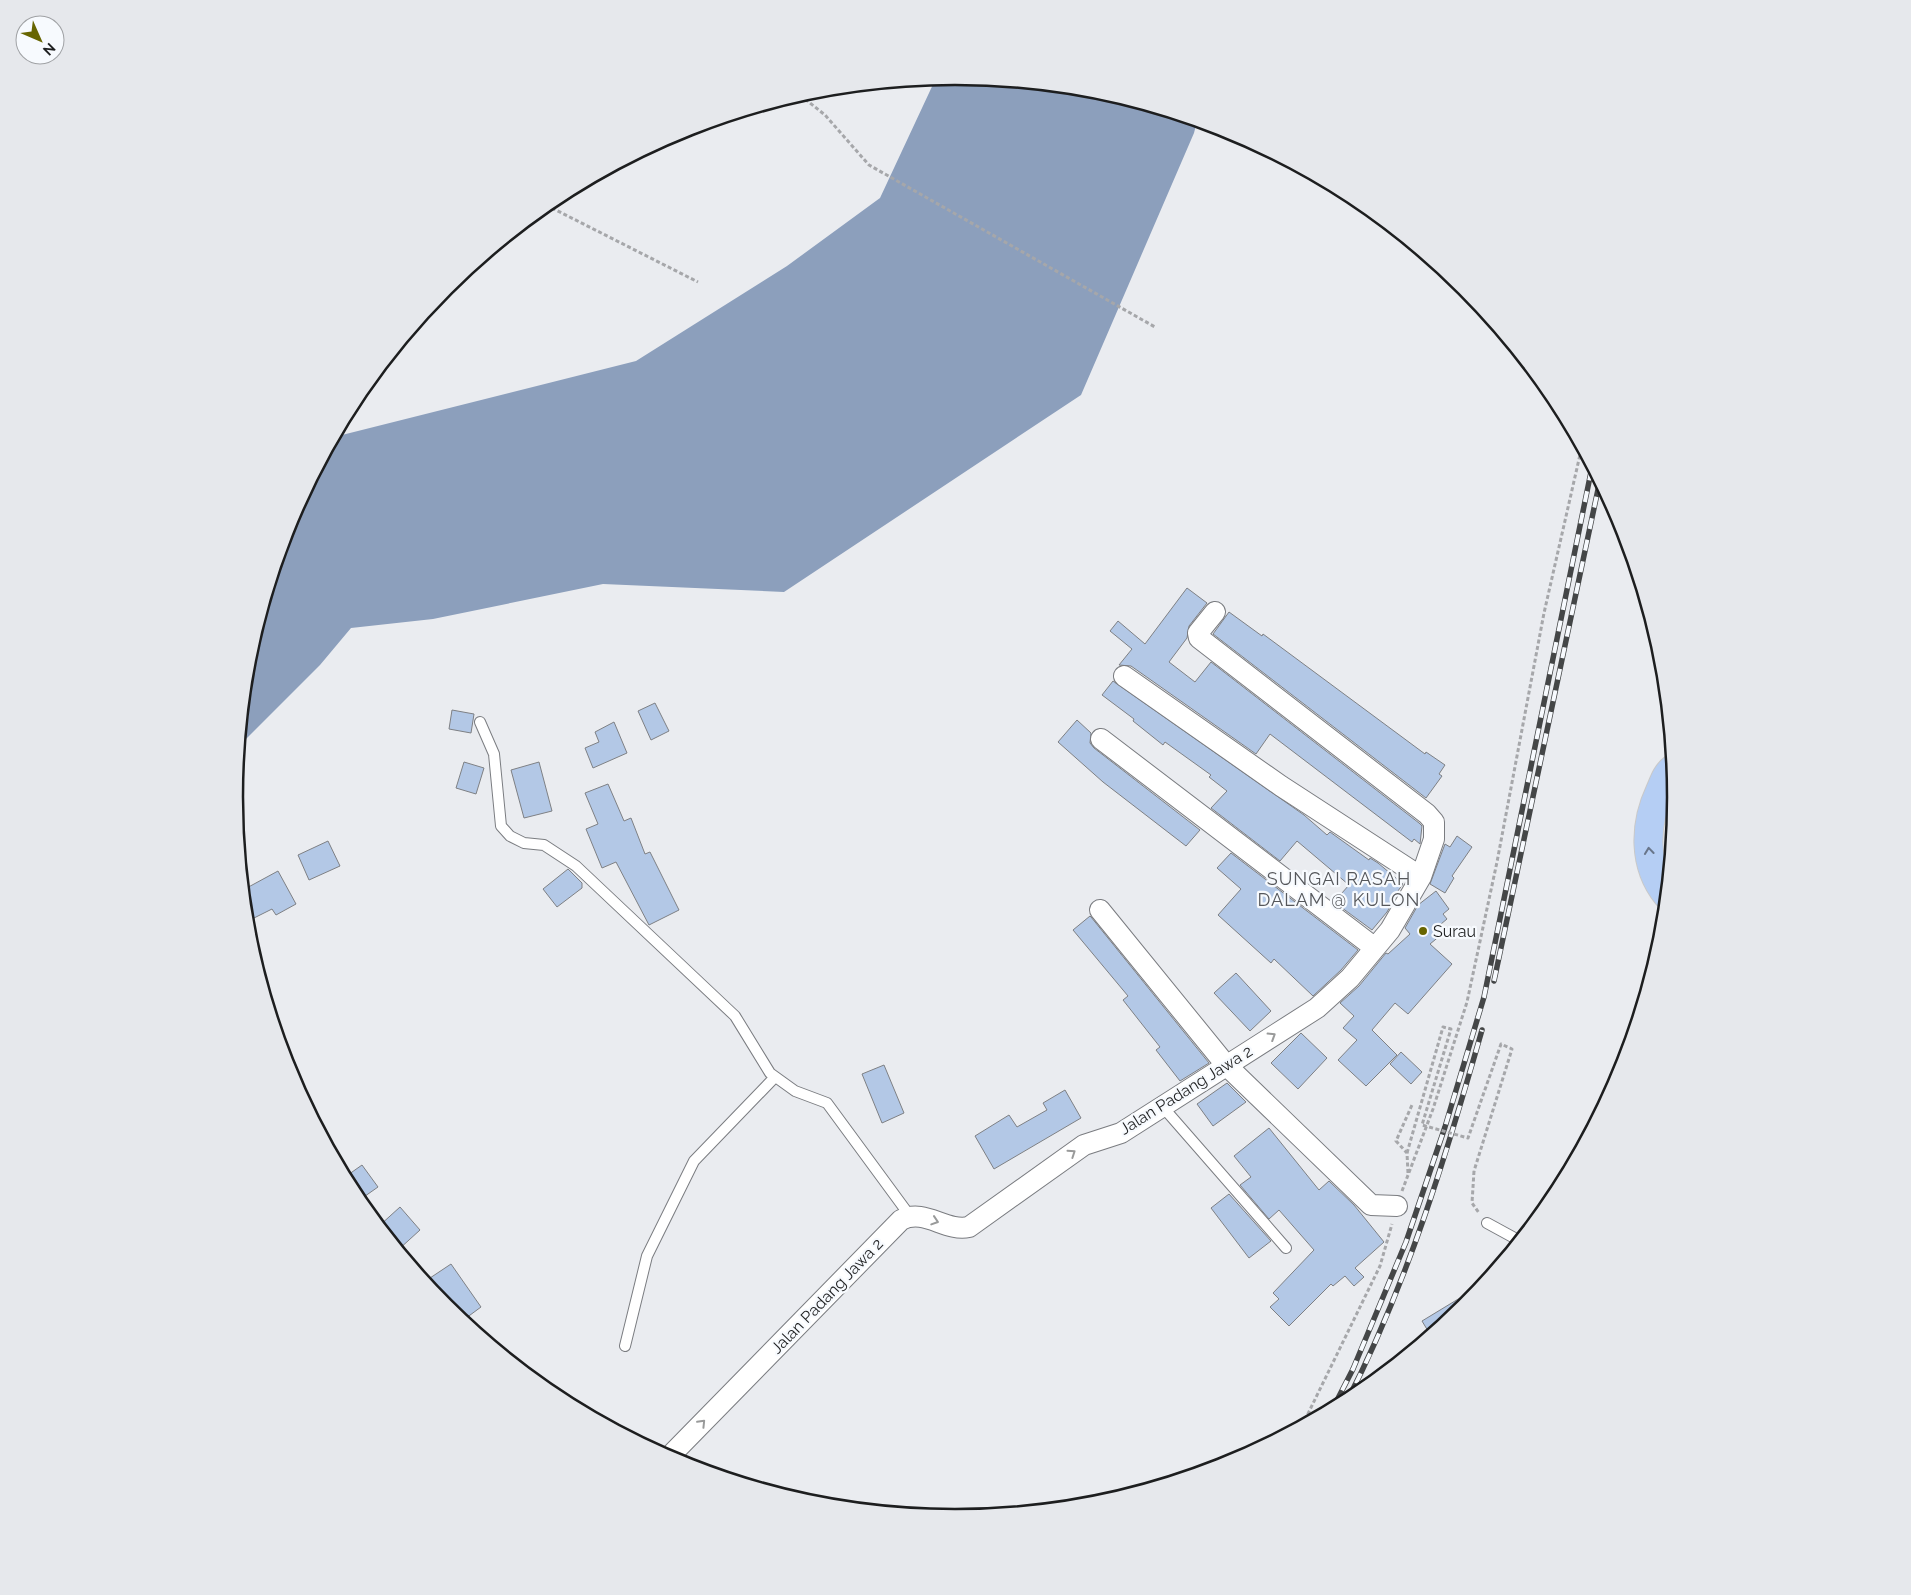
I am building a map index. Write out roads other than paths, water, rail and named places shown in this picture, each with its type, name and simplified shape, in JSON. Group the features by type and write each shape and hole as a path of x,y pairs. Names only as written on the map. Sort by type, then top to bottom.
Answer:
{"main road":[{"path":"1662,886 1649,858 1648,833 1654,804 1667,774"}],"street":[{"name":"Jalan Padang Jawa 2","path":"674,1452 901,1220 910,1216 920,1216 960,1229 969,1227 1084,1145 1121,1133 1317,1008 1350,978 1390,930 1421,877 1434,839 1434,822 1427,814 1199,638 1198,633 1215,612"},
{"path":"1124,676 1257,770 1421,877"},
{"path":"1101,739 1375,948"},
{"path":"1100,910 1226,1066 1371,1205 1397,1206"}],"lane":[{"path":"480,722 494,754 501,826 505,831 510,836 524,843 544,845 576,866 735,1016 770,1074 795,1091 827,1103 910,1216"},
{"path":"625,1346 647,1256 694,1161 775,1077"},
{"path":"1162,1106 1286,1248"},
{"path":"1487,1223 1515,1238"}],"water":[{"path":"956,85 1048,91 1140,109 1196,127 1081,395 784,592 603,584 433,619 351,628 320,665 246,739 249,705 257,658 267,613 281,568 316,482 342,435 636,361 787,266 880,198 932,86"}],"railway":[{"path":"1338,1398 1353,1369 1406,1242 1445,1127 1484,997 1591,474"},
{"path":"1494,981 1598,489"},
{"path":"1353,1389 1388,1313 1423,1220 1482,1030"}],"place":[{"name":"Surau","path":"1423,931"}],"district":[{"name":"SUNGAI RASAH DALAM @ KULON","path":"1339,888"}]}
